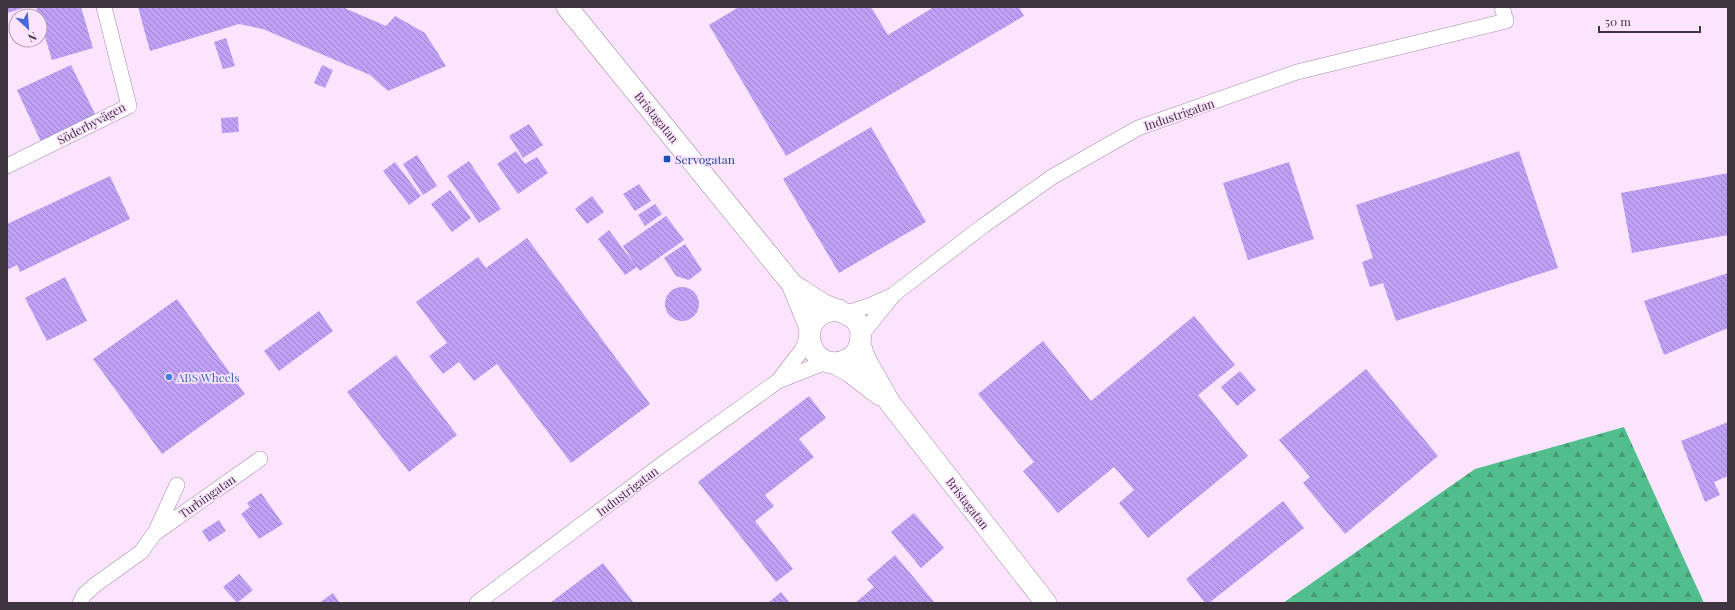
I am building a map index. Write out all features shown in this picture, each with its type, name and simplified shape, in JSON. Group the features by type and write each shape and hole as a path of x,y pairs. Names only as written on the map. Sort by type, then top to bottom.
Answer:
{"street":[{"name":"Söderbyvägen","path":"7,166 129,106 104,7"},
{"name":"Bristagatan","path":"567,7 792,284 825,305 843,312 857,322 864,359 890,403 1046,603"},
{"name":"Industrigatan","path":"843,312 871,305 893,295 983,226 1052,177 1138,128 1297,72 1504,14"},
{"name":"Bristagatan","path":"792,284 809,333 810,345 814,352 854,374 890,403"},
{"name":"Industrigatan","path":"861,340 893,295"},
{"path":"809,333 814,320 821,314 829,311 843,312"},
{"name":"Industrigatan","path":"778,381 802,350 809,333"},
{"path":"830,362 850,359 856,352 861,340"},
{"name":"Industrigatan","path":"477,603 661,465 778,381 830,362"},
{"name":"Turbingatan","path":"154,534 260,459"},
{"name":"Turbingatan","path":"80,603 84,595 95,585 141,552 154,534 176,484"}],"green space":[{"path":"1624,427 1704,603 1283,603 1475,469"}],"building":[{"path":"7,7 27,7 8,8 7,13"},
{"path":"81,7 93,48 52,60 48,47 48,8 36,8"},
{"path":"138,7 342,7 386,26 395,16 425,33 446,66 388,91 370,75 263,29 239,24 150,51"},
{"path":"739,7 871,7 888,35 934,7 1019,7 1024,16 786,156 709,25"},
{"path":"226,38 235,66 223,69 214,42"},
{"path":"71,65 96,116 41,142 17,90"},
{"path":"322,65 333,70 325,88 314,83"},
{"path":"238,117 239,132 222,133 221,118"},
{"path":"529,124 543,145 523,158 509,136"},
{"path":"871,127 926,222 839,273 783,179"},
{"path":"516,151 525,164 537,157 548,173 518,194 497,164"},
{"path":"1519,151 1558,268 1396,321 1383,283 1370,287 1362,262 1373,258 1356,205"},
{"path":"417,155 437,186 423,195 403,164"},
{"path":"469,161 501,209 479,223 447,176"},
{"path":"395,162 421,196 409,205 383,171"},
{"path":"1289,162 1314,239 1248,260 1223,183"},
{"path":"1728,173 1728,235 1632,253 1621,193"},
{"path":"110,176 130,219 20,272 17,265 7,270 7,224"},
{"path":"639,184 651,201 635,211 623,194"},
{"path":"450,190 471,218 452,232 431,204"},
{"path":"592,196 604,212 587,224 575,209"},
{"path":"655,204 662,214 645,226 638,215"},
{"path":"666,216 684,240 640,271 637,267 625,275 598,239 609,230 635,265 623,246"},
{"path":"527,238 650,404 571,463 497,364 474,381 459,362 443,374 429,356 447,343 416,302 478,257 486,268"},
{"path":"685,244 702,270 689,280 676,276 664,258"},
{"path":"1728,273 1728,328 1664,355 1644,301"},
{"path":"65,277 87,321 47,341 25,298"},
{"path":"679,287 685,287 689,288 696,294 699,304 698,311 692,318 685,321 679,321 675,320 668,314 665,307 665,301 666,297 672,290"},
{"name":"ABS Wheels","path":"177,299 245,394 162,454 93,359"},
{"path":"319,311 333,331 279,371 264,351"},
{"path":"1194,316 1235,365 1198,395 1248,456 1148,538 1119,503 1134,490 1114,467 1058,513 1023,471 1034,462 978,394 1043,341 1091,401"},
{"path":"396,355 457,435 409,472 347,392"},
{"path":"1366,369 1438,456 1345,534 1303,483 1310,477 1279,440"},
{"path":"1240,371 1256,390 1237,406 1221,387"},
{"path":"809,396 826,418 799,439 814,457 765,495 774,506 755,521 793,569 776,582 698,482"},
{"path":"1728,422 1728,476 1714,482 1720,495 1705,502 1681,441"},
{"path":"261,493 283,524 259,539 241,514 250,507 247,503"},
{"path":"1283,501 1304,528 1209,603 1205,603 1186,579"},
{"path":"914,513 944,548 921,568 891,532"},
{"path":"219,520 226,531 209,542 202,531"},
{"path":"895,555 935,603 855,603 874,587 867,579"},
{"path":"603,563 634,603 550,603"},
{"path":"239,574 253,590 237,603 223,587"},
{"path":"781,592 790,603 768,603"},
{"path":"333,593 340,603 319,603"}],"place":[{"name":"Servogatan","path":"667,159"},
{"name":"ABS Wheels","path":"169,377"}]}
